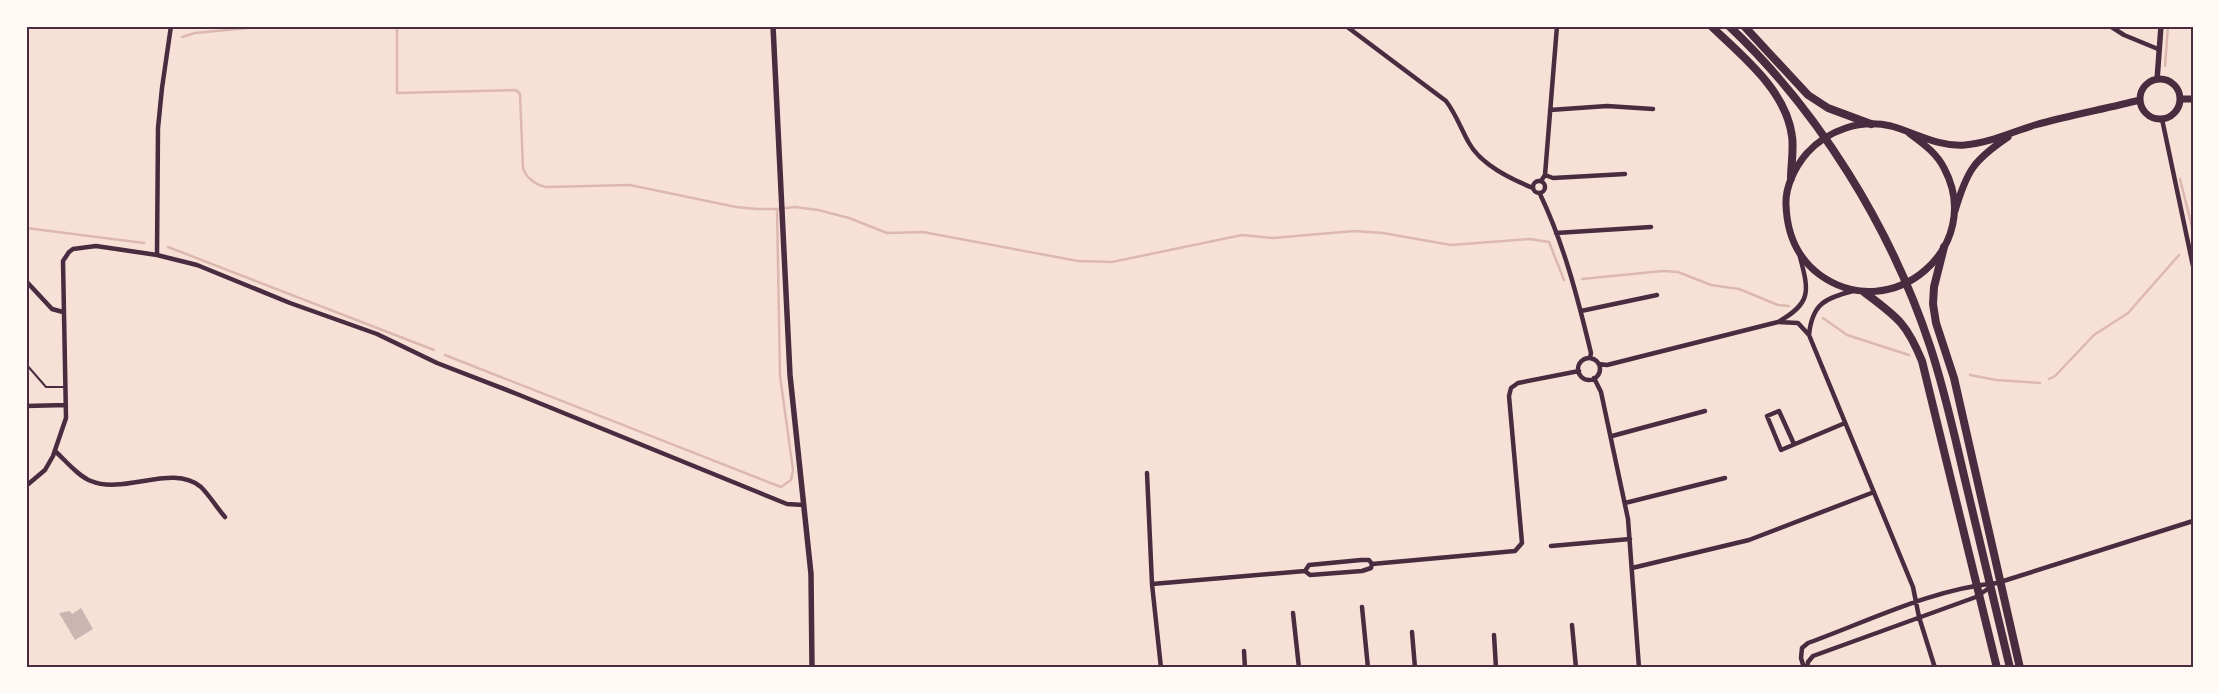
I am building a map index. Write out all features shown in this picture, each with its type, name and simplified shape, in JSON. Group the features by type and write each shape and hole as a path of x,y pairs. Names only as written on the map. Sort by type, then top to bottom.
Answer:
{"highway":[{"path":"1711,26 1762,78 1783,107 1792,138 1791,178"},
{"path":"1729,26 1798,102 1828,141 1864,202 1901,273 1930,345 1952,422 2010,668"},
{"path":"1744,26 1808,95 1828,108 1871,124"},
{"path":"1944,247 1934,286 1933,304 1936,323 1954,378 2020,668"},
{"path":"1864,292 1896,316 1913,340 1922,361 1997,668"}],"main road":[{"path":"2157,80 2171,82 2179,92 2180,99 2175,113 2162,119 2150,117 2142,107 2140,100 2143,89 2157,80"},
{"path":"2180,99 2193,99"},
{"path":"2015,132 1980,158 1968,175 1954,216 1951,232 1944,247 1934,263 1919,276 1902,286 1884,291 1854,291 1822,276 1810,267 1799,253 1790,234 1786,218 1786,196 1791,178 1801,160 1815,145 1832,133 1851,126 1871,124 1890,126 1940,144 1964,145 1990,140 2035,125 2140,100"},
{"path":"1909,133 1929,148 1944,168 1952,191 1954,216"}],"street":[{"path":"157,255 158,128 171,26"},
{"path":"773,26 790,376 811,574 812,668"},
{"path":"1346,26 1446,101 1453,110 1469,145 1477,154 1497,170 1533,188 1534,191 1540,194 1556,233 1581,311 1591,353 1590,358"},
{"path":"1533,188 1534,183 1541,181 1545,175 1557,26"},
{"path":"2110,26 2124,35 2158,49"},
{"path":"2157,80 2161,26"},
{"path":"1550,110 1607,106 1653,109"},
{"path":"2162,119 2193,266"},
{"path":"1545,175 1553,178 1625,174"},
{"path":"1540,194 1546,188 1545,183 1541,181"},
{"path":"1556,233 1651,227"},
{"path":"26,486 45,470 56,451 64,428 66,405 62,267 66,256 73,249 96,246 157,255 197,265 290,303 377,334 437,363 518,394 787,504 804,505"},
{"path":"1590,358 1599,364 1607,365 1778,322 1795,312 1802,304 1806,293 1805,278 1799,253"},
{"path":"26,281 52,309 64,312"},
{"path":"1809,335 1810,322 1818,307 1827,299 1854,291"},
{"path":"1581,311 1657,295"},
{"path":"1778,322 1798,323 1809,335 1913,587 1919,617 1935,668"},
{"path":"1590,358 1581,362 1579,371 1583,378 1594,378 1599,374 1599,364"},
{"path":"1304,571 1308,575 1316,575 1367,570 1372,564 1512,553 1518,549 1522,543 1510,391 1513,385 1518,383 1579,371"},
{"path":"1594,378 1601,392 1625,502 1630,539 1639,668"},
{"path":"26,406 66,405"},
{"path":"1612,436 1705,412"},
{"path":"1794,444 1779,412 1767,416 1780,450 1845,423"},
{"path":"56,451 90,481 109,486 172,478 188,481 200,487 225,517"},
{"path":"1147,473 1152,584 1161,668"},
{"path":"1625,502 1724,478"},
{"path":"1632,568 1749,540 1874,492"},
{"path":"1805,668 1801,658 1802,648 1808,643 1916,603 1973,585 1997,583 2193,522"},
{"path":"1551,546 1630,539"},
{"path":"1152,584 1304,571 1309,565 1361,560 1369,560 1372,564"},
{"path":"1805,668 1813,656 1976,597 1997,583"},
{"path":"1362,607 1368,668"},
{"path":"1293,612 1299,668"},
{"path":"1572,626 1576,668"},
{"path":"1412,632 1415,668"},
{"path":"1494,635 1496,668"},
{"path":"1244,651 1245,668"}],"lane":[{"path":"26,364 46,387 65,387"}],"building":[{"path":"81,608 93,629 75,640 59,613 70,611 72,614"}],"waterway":[{"path":"182,37 195,33 268,26"},
{"path":"397,26 397,93 516,90 520,94 523,168 529,178 539,185 546,187 630,185 736,207 777,209"},
{"path":"2165,66 2168,26"},
{"path":"2180,179 2193,231"},
{"path":"445,355 781,487 791,480 793,470 780,376 777,209 795,207 818,210 849,218 887,233 923,232 1078,261 1112,262 1242,235 1273,238 1354,231 1383,233 1451,245 1530,239 1549,242 1564,280"},
{"path":"26,228 144,243"},
{"path":"168,247 434,350"},
{"path":"2049,379 2055,376 2094,335 2128,313 2179,255"},
{"path":"1582,279 1663,271 1678,272 1711,285 1739,289 1778,305 1789,306"},
{"path":"1823,318 1847,335 1909,355"},
{"path":"1970,375 1996,380 2040,383"}]}
